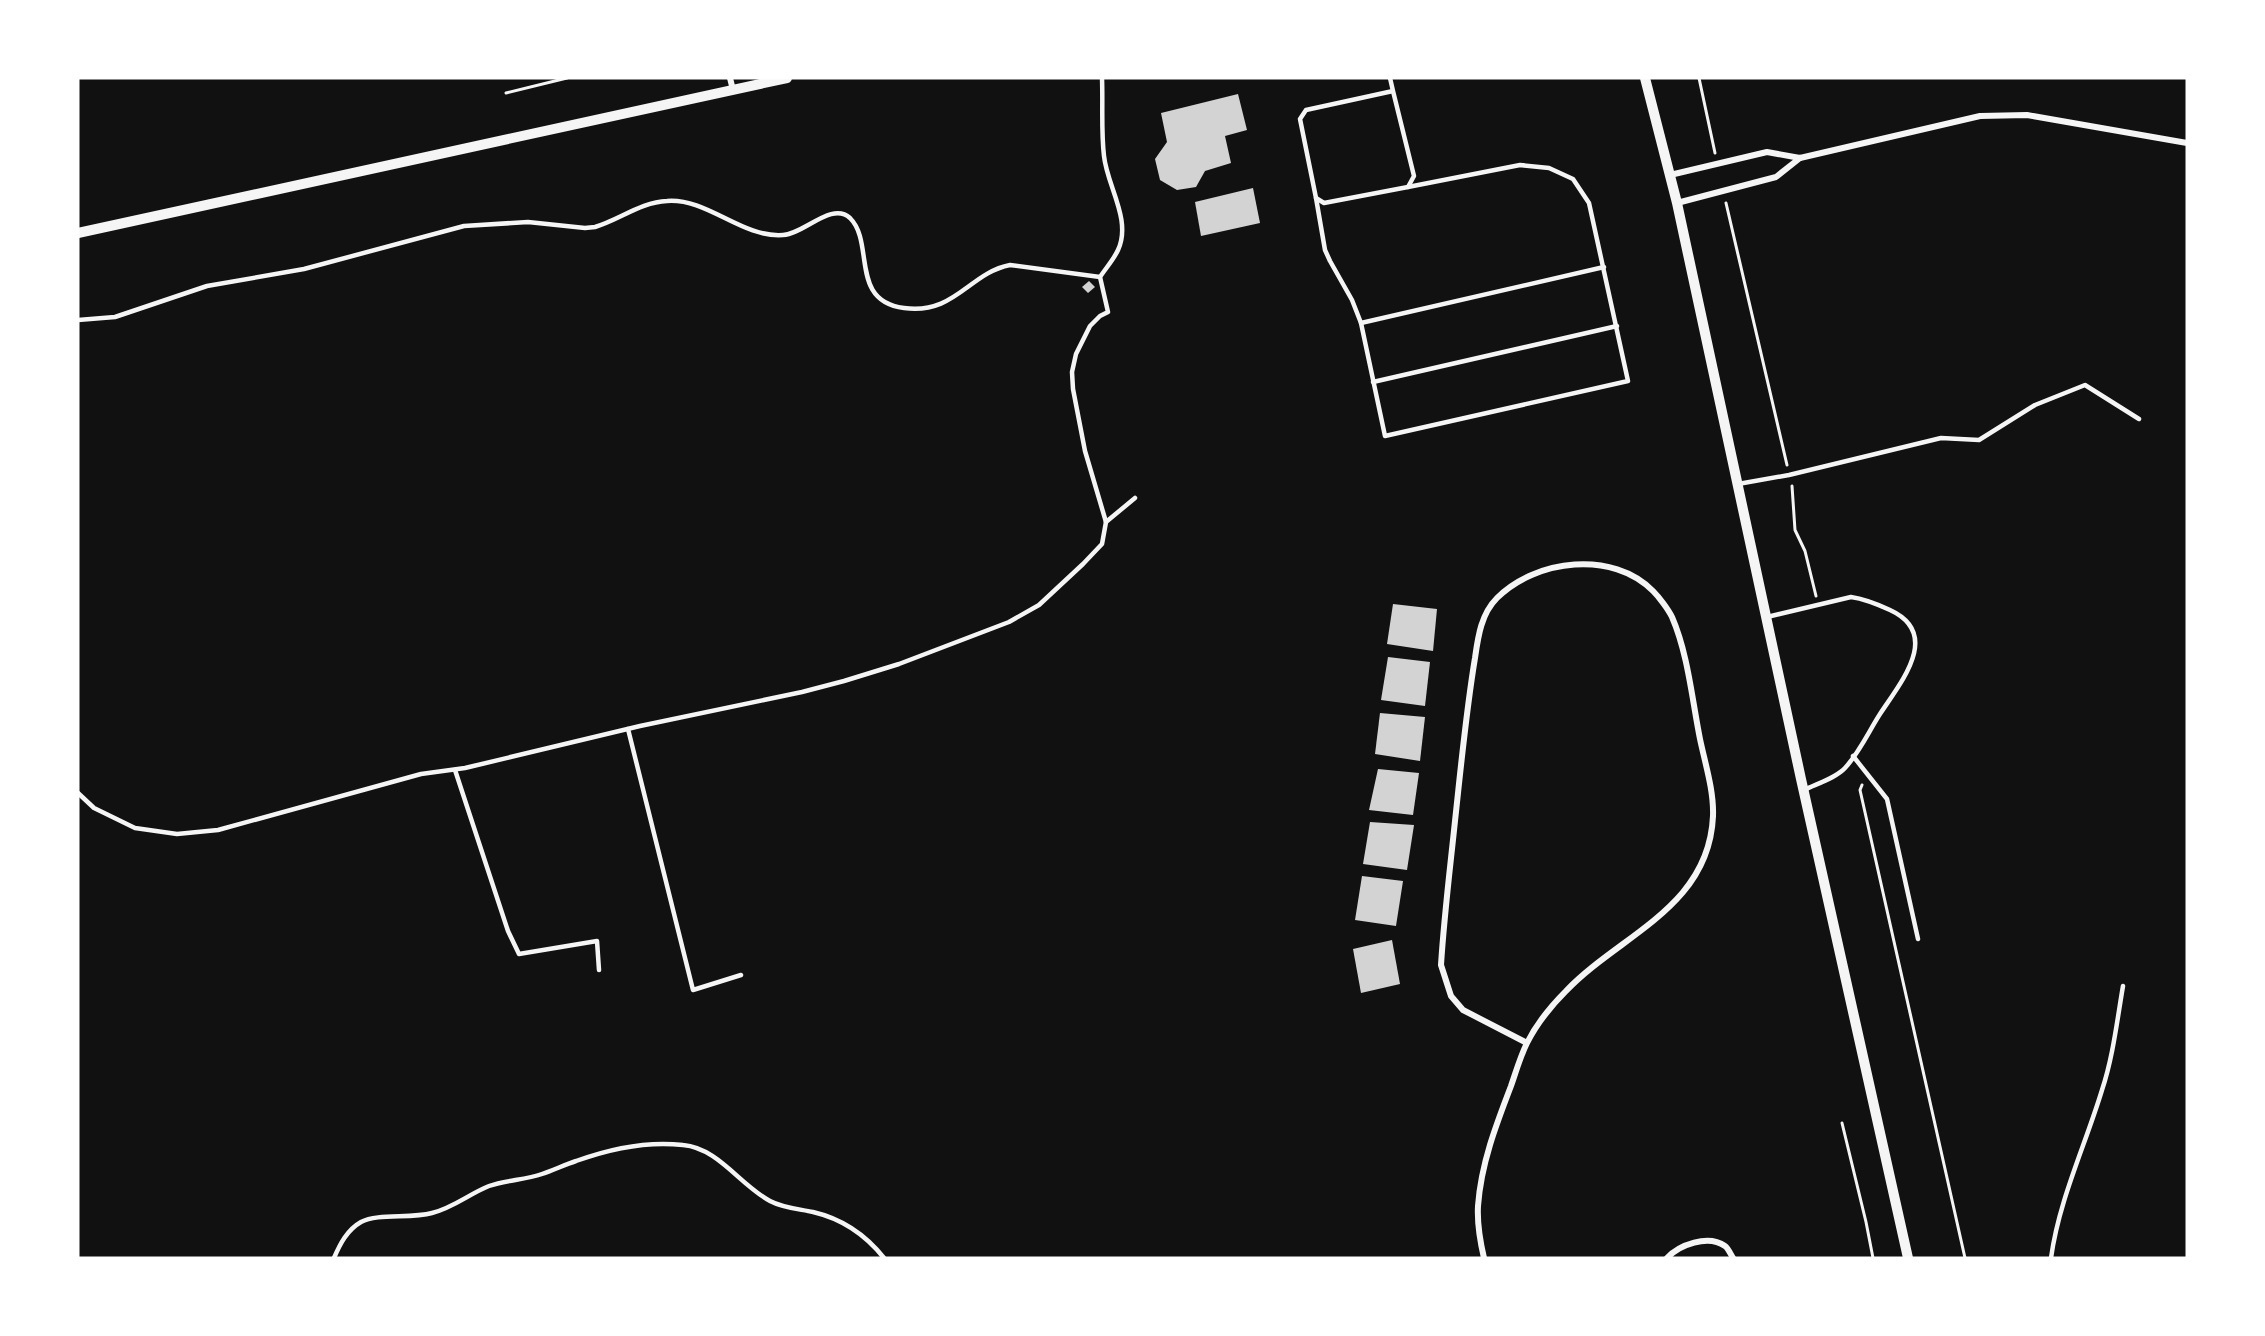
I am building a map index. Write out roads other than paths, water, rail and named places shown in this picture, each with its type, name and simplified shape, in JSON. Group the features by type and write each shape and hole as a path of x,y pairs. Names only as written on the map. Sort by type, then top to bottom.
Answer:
{"street":[{"path":"730,78 733,90"},
{"path":"1645,78 1677,202 1908,1258"},
{"path":"78,233 781,79"},
{"path":"1670,175 1767,152 1800,158 1980,116 2004,114 2027,115 2187,143"},
{"path":"1677,202 1776,177 1800,158"},
{"path":"1484,1258 1479,1237 1478,1207 1483,1171 1492,1137 1527,1043 1566,990 1664,913 1685,891 1700,866 1709,842 1713,816 1710,785 1684,658 1671,616 1652,590 1629,574 1610,566 1576,564 1530,575 1496,599 1480,627 1467,705 1441,965 1451,996 1463,1010 1527,1043"},
{"path":"1667,1258 1689,1244 1708,1241 1725,1246 1733,1258"}],"lane":[{"path":"78,793 94,808 135,828 177,834 218,830 421,774 455,770 844,681 899,664 1009,622 1039,604 1102,544 1106,522 1085,451 1072,380 1076,354 1090,326 1108,312 1100,277 1119,250 1122,233 1120,213 1106,173 1102,78"},
{"path":"1390,78 1414,176 1408,187"},
{"path":"1316,198 1324,203 1520,165 1549,168 1573,179 1589,203 1628,381 1384,436 1361,323 1352,300 1325,250 1300,119 1306,110 1394,90"},
{"path":"78,320 116,317 207,286 304,269 464,226 528,222 595,227 652,203 669,201 688,203 740,226 777,235 795,232 829,214 839,213 849,218 856,230 869,283 875,293 883,302 905,309 942,304 990,272 1010,265 1100,277"},
{"path":"1361,323 1604,267"},
{"path":"1373,382 1617,326"},
{"path":"1738,484 1789,475 1941,438 1979,440 2035,405 2085,385 2139,419"},
{"path":"1106,522 1135,498"},
{"path":"1767,617 1851,597 1864,598 1896,613 1912,626 1916,638 1917,648 1901,682 1844,770 1804,790"},
{"path":"628,729 693,990 741,975"},
{"path":"1853,756 1887,799 1918,939"},
{"path":"455,770 508,931 519,954 597,942 598,969"},
{"path":"2051,1258 2066,1191 2084,1147 2105,1080 2123,986"},
{"path":"334,1258 344,1238 363,1221 380,1217 406,1218 434,1213 488,1187 541,1175 592,1155 640,1146 666,1144 685,1145 699,1150 727,1167 771,1202 815,1212 845,1224 860,1232 884,1258"}]}
